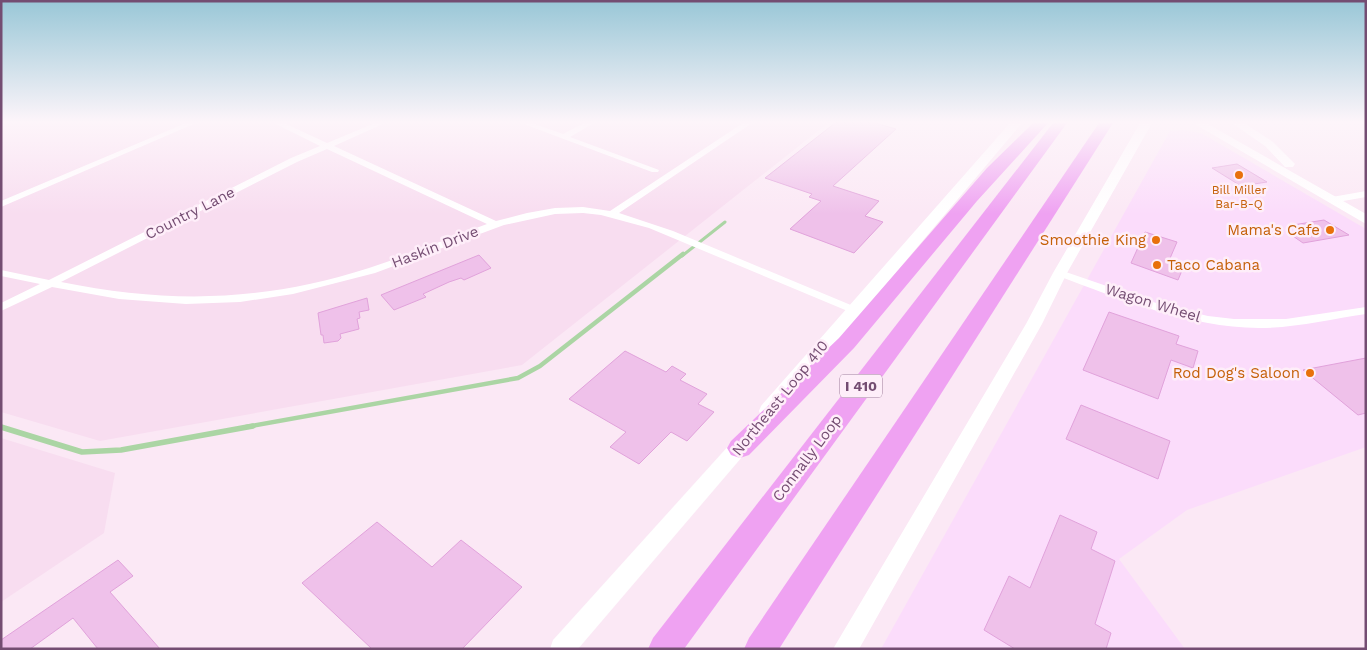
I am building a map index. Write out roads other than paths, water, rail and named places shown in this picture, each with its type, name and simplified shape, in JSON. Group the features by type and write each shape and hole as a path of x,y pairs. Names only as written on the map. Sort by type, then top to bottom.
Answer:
{"highway":[{"path":"740,448 805,386 861,327 1011,153"},
{"name":"Connally Loop","path":"664,649 1037,153"},
{"path":"760,649 1086,153"}],"main road":[{"name":"Northeast Loop 410","path":"562,649 740,448 783,391 990,153"},
{"path":"845,649 1034,324 1060,273 1129,153"},
{"path":"1254,153 1366,220"},
{"path":"1267,153 1366,208"},
{"path":"1278,153 1289,164"}],"street":[{"path":"1,204 120,153"},
{"name":"Country Lane","path":"1,308 310,153"},
{"path":"343,153 494,224"},
{"path":"609,153 655,170"},
{"path":"611,214 702,153"},
{"path":"1332,200 1366,194"},
{"name":"Haskin Drive","path":"1,273 110,294 159,300 225,300 261,296 329,283 373,271 494,224 552,210 584,210 611,214 680,238 854,310"},
{"name":"Wagon Wheel","path":"1060,273 1167,310 1222,322 1275,324 1366,310"}],"waterway":[{"path":"682,256 725,222"},
{"path":"246,427 518,378 540,366 683,254"},
{"path":"1,427 82,452 121,450 253,426"}],"place":[{"name":"Bill Miller Bar-B-Q","path":"1239,175"},
{"name":"Mama's Cafe","path":"1330,230"},
{"name":"Smoothie King","path":"1156,240"},
{"name":"Taco Cabana","path":"1157,265"},
{"name":"Rod Dog's Saloon","path":"1310,373"}]}
